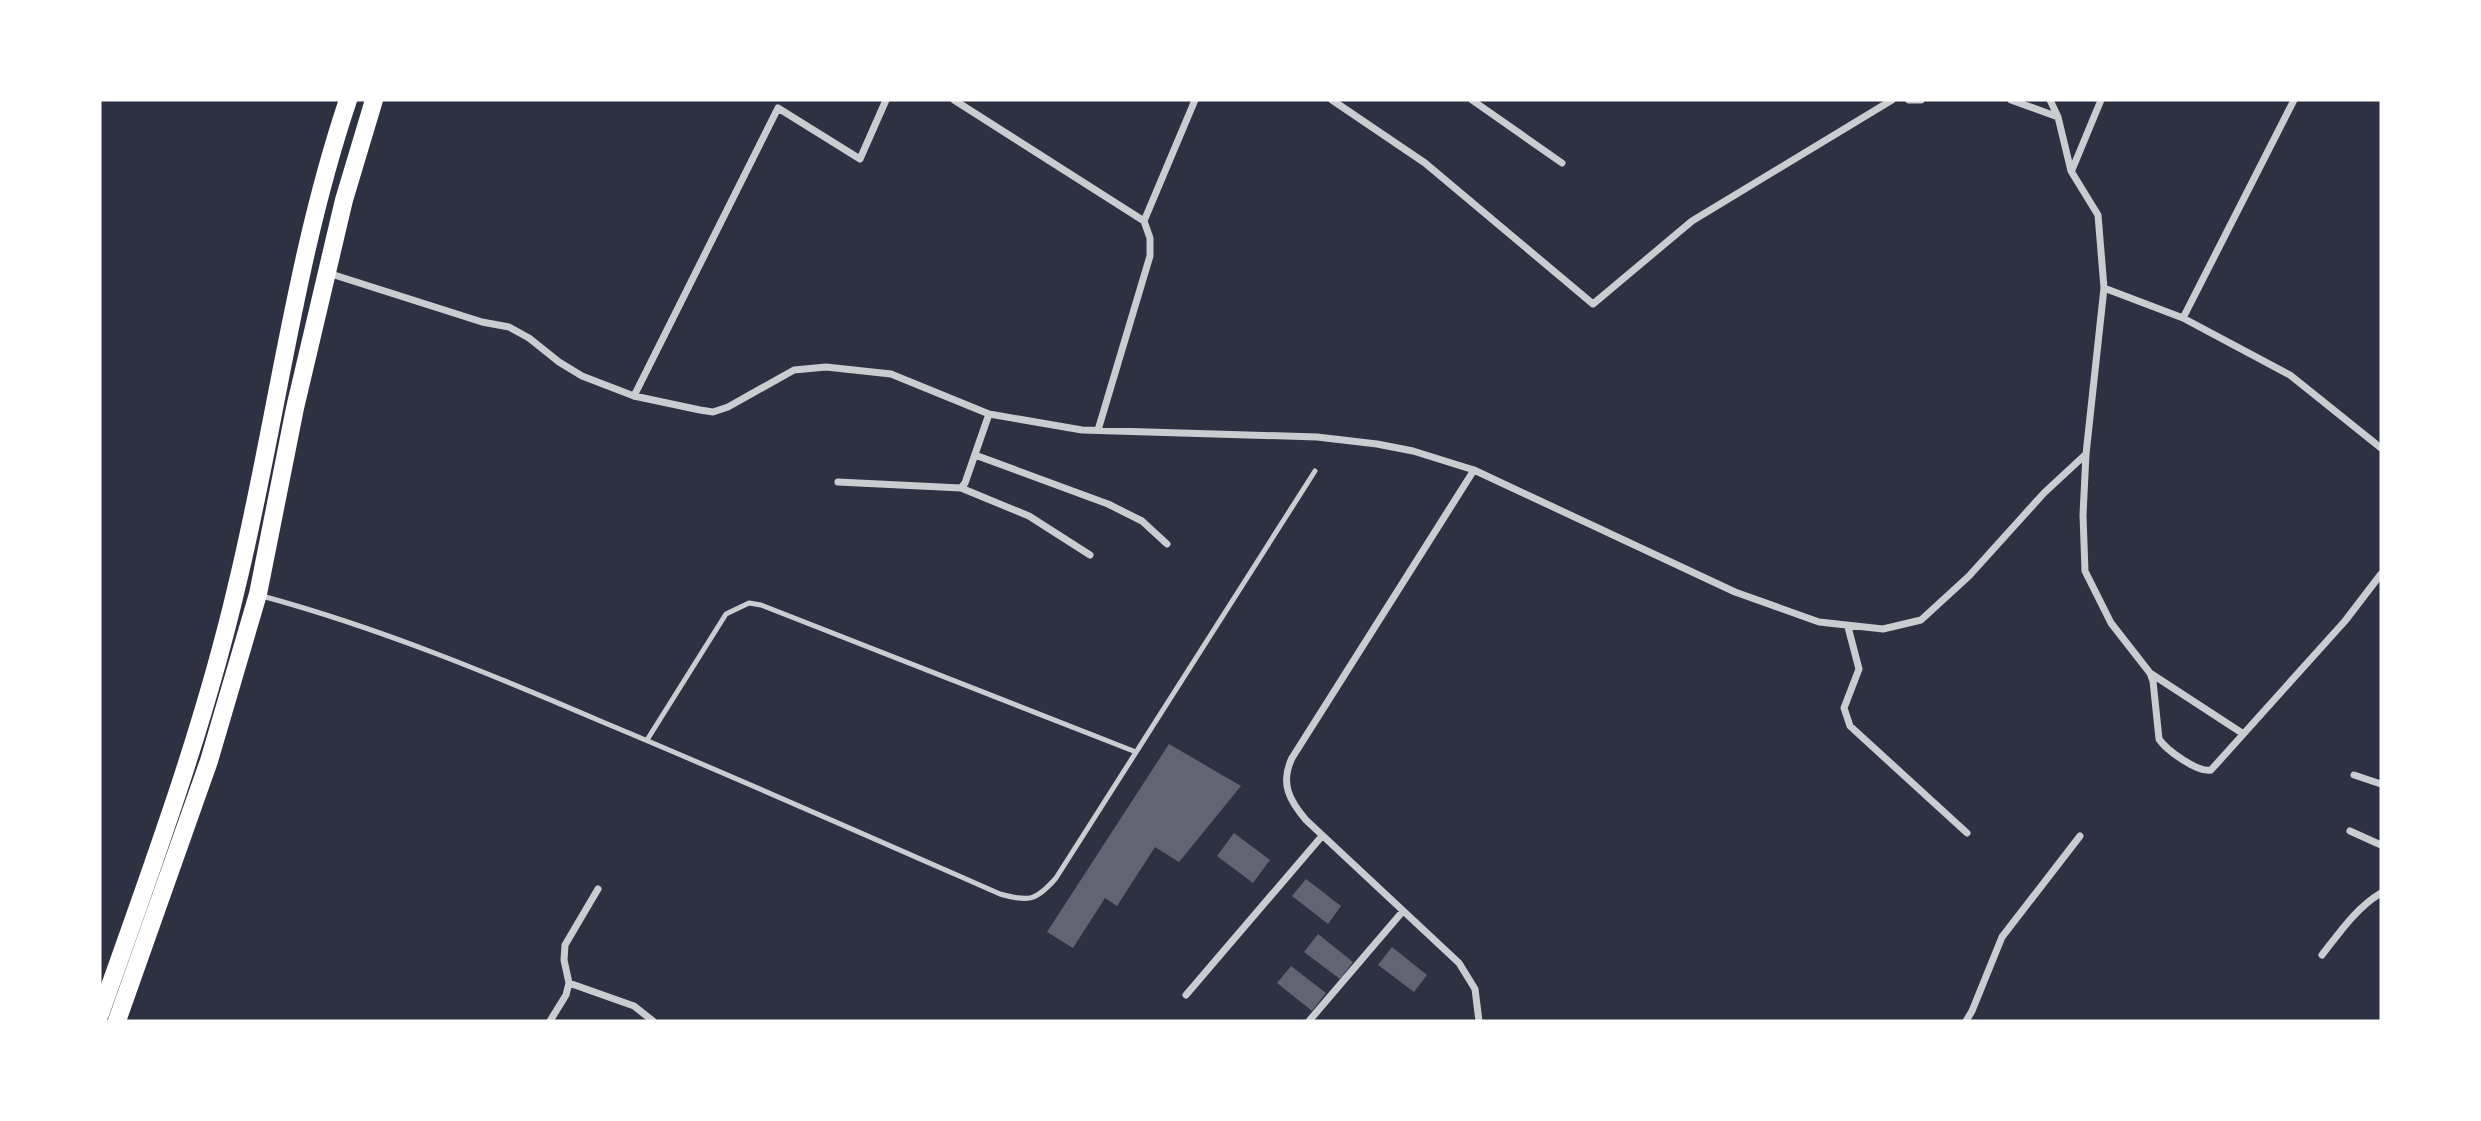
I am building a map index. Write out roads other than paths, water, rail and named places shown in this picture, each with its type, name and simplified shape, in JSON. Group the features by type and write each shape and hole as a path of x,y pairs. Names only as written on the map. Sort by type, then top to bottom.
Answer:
{"main road":[{"path":"100,1014 194,743 219,658 261,481 286,342 321,192 348,100"},
{"path":"117,1021 209,761 258,594 295,408 347,187 374,100"}],"street":[{"path":"634,396 778,108 860,159 887,100"},
{"path":"954,100 1144,221 1150,238 1150,256 1098,430"},
{"path":"1144,221 1195,100"},
{"path":"1332,100 1425,163 1593,304 1692,221 1892,100"},
{"path":"1472,100 1562,163"},
{"path":"1909,100 1921,100"},
{"path":"2011,100 2058,117"},
{"path":"2050,100 2058,117 2071,171 2098,215 2105,288 2086,454 2083,516 2085,571 2111,623 2150,673 2162,745 2203,772 2211,770 2345,621 2381,575"},
{"path":"2071,171 2101,100"},
{"path":"2183,318 2294,100"},
{"path":"327,272 482,322 509,327 582,376 634,396 713,412 728,407 794,370 826,367 891,374 989,414 1048,425 1098,430 1317,437 1413,451 1474,470 1735,592 1819,622 1848,627 1883,629 1921,620 1969,576 2043,493 2086,454"},
{"path":"2105,288 2183,318 2290,375 2381,448"},
{"path":"961,488 989,414"},
{"path":"975,455 1108,504 1142,521 1167,544"},
{"path":"1474,470 1287,769 1287,793 1292,804 1322,836 1459,963 1469,976 1477,997 1478,1021"},
{"path":"838,482 961,488 1029,516 1090,555"},
{"path":"1848,627 1859,669 1844,708 1850,726 1967,833"},
{"path":"2150,673 2242,733"},
{"path":"2354,775 2381,784"},
{"path":"2350,831 2381,845"},
{"path":"1186,995 1322,836"},
{"path":"1966,1021 2002,937 2080,836"},
{"path":"550,1021 569,983 564,960 565,946 598,889"},
{"path":"2322,955 2353,915 2381,893"},
{"path":"1309,1021 1403,911"},
{"path":"569,983 634,1006 653,1021"}],"lane":[{"path":"258,594 357,624 475,668 1000,894 1018,899 1032,899 1044,892 1056,878 1315,471"},
{"path":"647,740 726,614 749,603 761,605 1136,752"}]}
